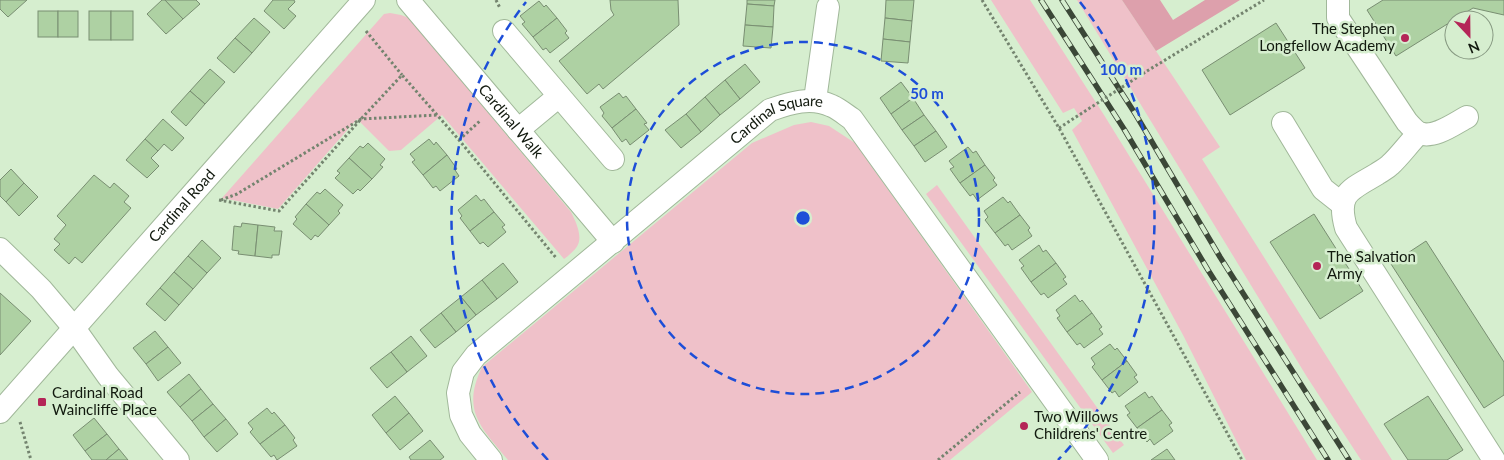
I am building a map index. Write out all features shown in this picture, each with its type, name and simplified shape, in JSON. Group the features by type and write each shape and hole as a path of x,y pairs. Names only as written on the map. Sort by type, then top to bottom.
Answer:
{"street":[{"name":"Cardinal Walk","path":"408,0 613,242"},
{"path":"1338,0 1338,18 1406,122 1419,132 1430,133 1445,130 1467,116"},
{"path":"816,100 828,6"},
{"name":"Cardinal Road","path":"2,410 358,7"},
{"path":"504,31 613,160"},
{"path":"518,130 559,96"},
{"name":"Cardinal Square","path":"491,460 470,434 461,414 458,393 463,372 476,355 770,110 789,103 816,100 832,106 852,119 1097,460"},
{"path":"1283,123 1323,189 1342,204"},
{"path":"1419,132 1389,166 1346,194 1342,204 1342,215 1346,228 1496,450"},
{"path":"0,249 41,289 74,328 108,376 178,460"}],"path":[{"path":"982,0 1059,128 1242,460"},
{"path":"1059,128 1147,71 1264,0"},
{"path":"358,7 402,74 571,276"},
{"path":"191,195 279,211 402,74"},
{"path":"459,140 497,106"},
{"path":"220,200 238,194 361,119 437,115"},
{"path":"938,460 1038,378"},
{"path":"2,410 20,420 31,460"}],"shaded area":[{"path":"991,0 1030,0 1104,115 1317,460 1246,460 1183,335 1072,130 1082,121 1074,108 1063,113"},
{"path":"1077,0 1122,0 1220,147 1202,159 1392,460 1361,460 1307,377"},
{"path":"1122,0 1160,0 1173,20 1205,0 1240,0 1156,51"},
{"path":"390,13 409,18 571,212 578,230 579,240 576,248 564,259 442,115 401,150 389,151 357,119 278,209 222,198 384,14"},
{"path":"811,122 829,126 855,143 1032,392 950,460 508,460 482,428 477,418 473,395 482,367 752,143 794,125"},
{"path":"937,185 1124,445 1113,453 926,194"}],"building":[{"path":"0,0 27,0 8,17 0,9"},
{"path":"162,0 165,0 183,19 166,34 147,14"},
{"path":"165,0 196,0 200,4 183,19"},
{"path":"273,0 294,0 295,2 288,9 296,16 284,29 264,11"},
{"path":"610,0 678,0 679,25 603,89 599,84 587,94 559,61 614,15 611,10"},
{"path":"747,0 775,0 774,6 747,4"},
{"path":"886,0 914,0 912,21 885,18"},
{"name":"The Stephen Longfellow Academy","path":"1383,0 1504,0 1504,15 1494,13 1494,10 1473,8 1470,10 1444,10 1444,26 1396,56 1367,10"},
{"path":"539,1 544,7 546,5 557,18 533,37 522,24 525,22 520,16"},
{"path":"747,4 774,6 773,27 745,25"},
{"path":"38,11 58,11 58,37 38,37"},
{"path":"58,11 78,11 78,37 58,37"},
{"path":"89,11 111,11 111,40 89,40"},
{"path":"111,11 133,11 133,40 111,40"},
{"path":"254,18 270,32 252,53 235,38"},
{"path":"557,18 567,31 565,33 569,38 550,53 546,48 543,50 533,37"},
{"path":"885,18 912,21 910,42 883,39"},
{"path":"1276,23 1305,68 1230,115 1202,70"},
{"path":"745,25 773,27 771,48 743,46"},
{"path":"235,38 252,53 234,73 217,58"},
{"path":"883,39 910,42 908,63 881,61"},
{"path":"745,64 760,82 740,99 725,80"},
{"path":"210,69 225,82 205,104 190,91"},
{"path":"725,80 740,99 720,115 705,97"},
{"path":"901,82 913,98 891,114 880,98"},
{"path":"190,91 205,104 186,126 171,112"},
{"path":"619,93 623,98 626,96 636,109 612,128 602,116 604,113 600,107"},
{"path":"705,97 720,115 701,132 686,114"},
{"path":"913,98 924,115 902,130 891,114"},
{"path":"636,109 647,123 644,124 649,130 630,145 626,139 622,142 612,128"},
{"path":"686,114 701,132 681,148 665,130"},
{"path":"924,115 936,131 914,146 902,130"},
{"path":"163,119 184,138 172,151 164,144 158,151 145,139"},
{"path":"936,131 947,147 925,162 914,146"},
{"path":"145,139 158,151 151,158 159,166 147,178 126,160"},
{"path":"429,139 434,145 436,142 447,155 423,175 412,162 415,160 410,154"},
{"path":"368,143 385,159 380,165 383,167 372,179 349,158 360,146 363,148"},
{"path":"968,147 973,153 976,151 985,165 960,183 950,169 954,167 949,161"},
{"path":"447,155 457,169 455,170 459,176 440,191 436,186 433,188 423,175"},
{"path":"349,158 372,179 360,191 358,189 353,194 335,178 340,173 337,171"},
{"path":"985,165 995,178 993,180 997,185 977,200 973,194 970,196 960,183"},
{"path":"11,169 24,183 6,202 0,196 0,180"},
{"path":"94,175 110,188 114,183 129,196 124,202 131,208 82,263 75,257 69,264 54,250 60,244 54,239 66,225 57,216"},
{"path":"24,183 38,197 19,216 6,202"},
{"path":"325,189 343,205 338,211 340,213 329,225 306,204 317,192 320,194"},
{"path":"476,195 481,201 484,199 494,212 470,231 460,218 462,216 458,210"},
{"path":"1003,197 1008,203 1010,201 1020,215 995,233 985,220 988,217 984,211"},
{"path":"306,204 329,225 318,237 315,235 311,240 293,224 297,219 295,217"},
{"path":"494,212 505,225 502,227 506,232 488,247 483,242 480,244 470,231"},
{"name":"The Salvation Army","path":"1314,214 1363,291 1320,319 1270,242"},
{"path":"1020,215 1030,228 1028,230 1032,236 1012,250 1008,244 1005,246 995,233"},
{"path":"242,223 258,225 255,256 238,254 239,251 232,250 234,226 241,227"},
{"path":"258,225 275,227 274,231 282,231 279,255 272,255 272,258 255,256"},
{"path":"202,240 221,258 207,273 188,256"},
{"path":"1426,241 1504,362 1504,395 1484,408 1391,264"},
{"path":"1039,245 1043,252 1046,250 1056,263 1031,282 1021,268 1024,266 1019,260"},
{"path":"188,256 207,273 193,289 174,272"},
{"path":"503,263 518,282 497,299 482,280"},
{"path":"1056,263 1066,277 1063,279 1067,284 1048,298 1044,293 1041,295 1031,282"},
{"path":"174,272 193,289 179,305 160,288"},
{"path":"482,280 497,299 476,315 461,297"},
{"path":"160,288 179,305 165,321 146,304"},
{"path":"0,293 31,321 0,355"},
{"path":"1075,295 1080,302 1082,300 1092,313 1067,332 1057,318 1060,316 1056,310"},
{"path":"461,297 476,315 456,332 441,313"},
{"path":"441,313 456,332 435,348 420,330"},
{"path":"1092,313 1102,327 1099,329 1103,334 1084,348 1080,343 1077,345 1067,332"},
{"path":"155,331 168,347 146,364 133,348"},
{"path":"411,336 427,356 407,372 391,352"},
{"path":"1110,344 1115,350 1117,348 1127,361 1102,380 1092,367 1095,364 1091,358"},
{"path":"168,347 181,363 158,381 146,364"},
{"path":"391,352 407,372 387,388 370,368"},
{"path":"1127,361 1137,375 1134,377 1138,382 1119,397 1115,391 1112,393 1102,380"},
{"path":"189,374 201,389 180,407 167,392"},
{"path":"201,389 213,404 192,421 180,407"},
{"path":"1145,392 1149,398 1152,396 1162,410 1137,428 1127,415 1130,413 1125,406"},
{"path":"395,396 409,413 386,433 372,415"},
{"path":"1428,396 1463,450 1447,460 1408,460 1384,424"},
{"path":"213,404 226,419 204,437 192,421"},
{"path":"267,408 272,414 274,412 285,425 260,444 250,432 253,429 248,423"},
{"path":"1162,410 1172,423 1169,425 1173,431 1154,445 1150,439 1147,442 1137,428"},
{"path":"409,413 423,431 400,450 386,433"},
{"path":"94,418 107,434 85,451 73,435"},
{"path":"226,419 238,434 217,452 204,437"},
{"path":"285,425 295,438 293,440 297,446 277,460 274,455 271,457 260,444"},
{"path":"107,434 119,449 106,460 92,460 85,451"},
{"path":"430,440 444,457 440,460 411,460 409,457"},
{"path":"119,449 128,460 106,460"},
{"path":"1167,449 1175,460 1151,460"}],"railway":[{"path":"1041,0 1124,129 1208,270 1328,460"},
{"path":"1062,0 1136,115 1220,257 1349,460"}],"place":[{"name":"The Stephen Longfellow Academy","path":"1405,38"},
{"name":"The Salvation Army","path":"1317,266"},
{"name":"Cardinal Road Waincliffe Place","path":"42,402"},
{"name":"Two Willows Childrens' Centre","path":"1024,426"}]}
